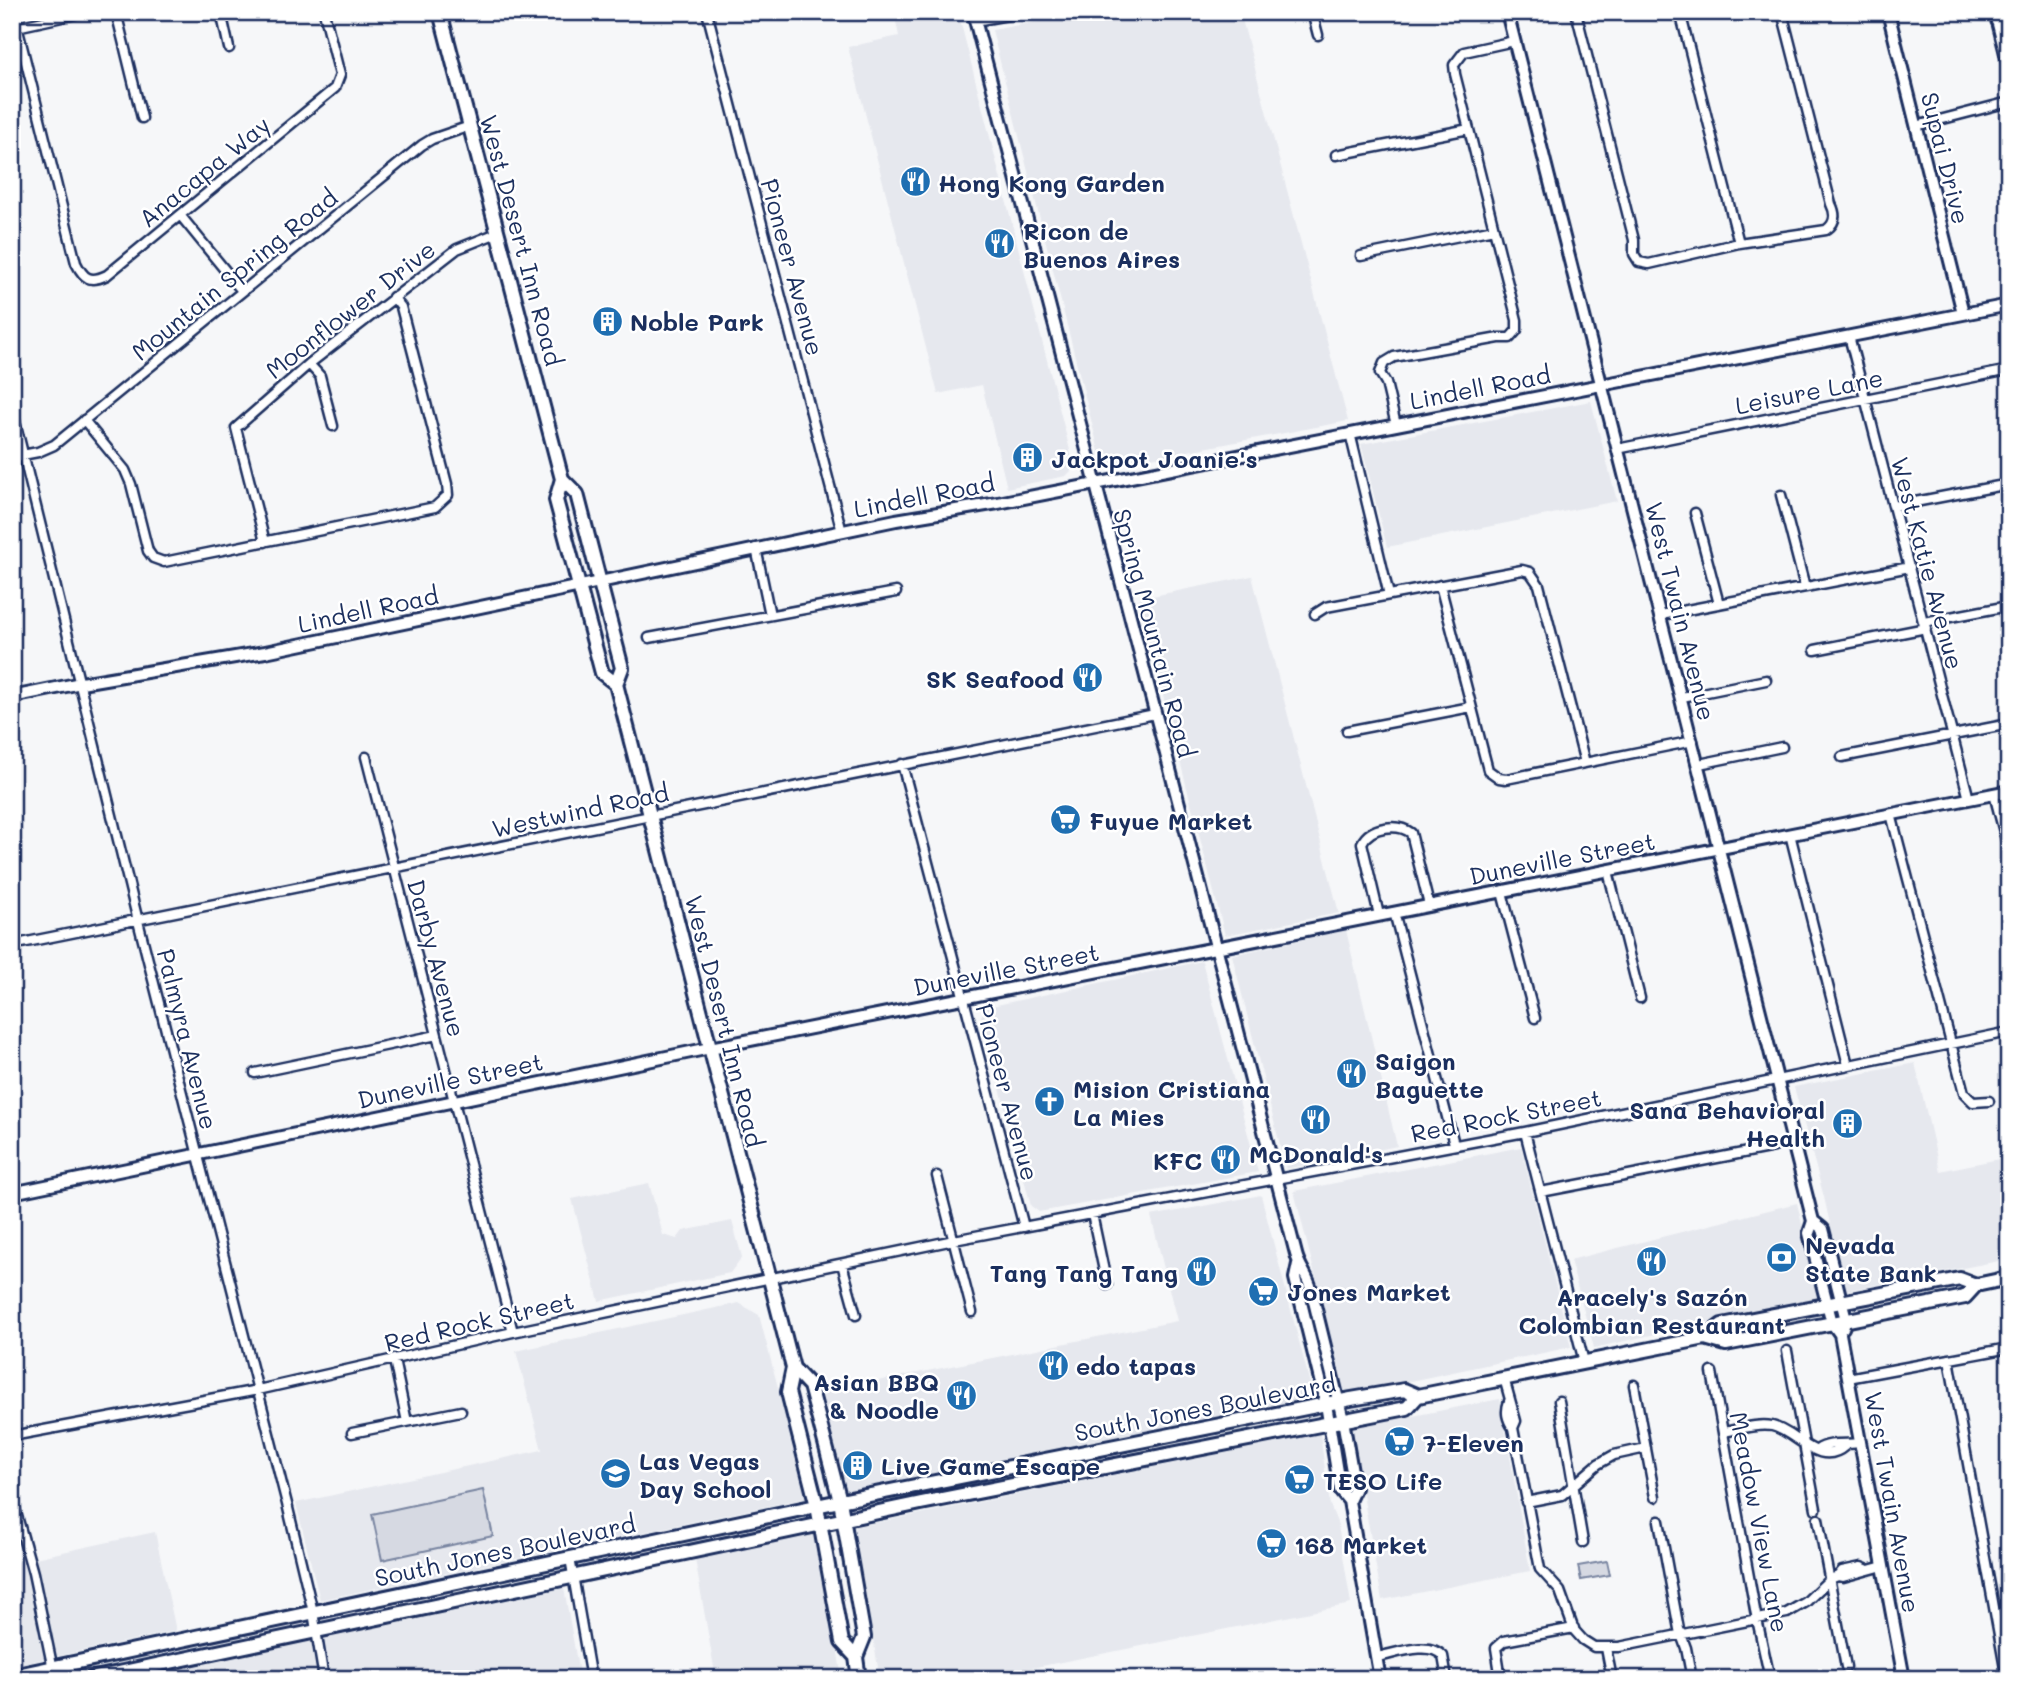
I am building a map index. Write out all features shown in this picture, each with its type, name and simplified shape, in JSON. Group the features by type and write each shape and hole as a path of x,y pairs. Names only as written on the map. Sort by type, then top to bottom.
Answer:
{"main road":[{"name":"West Desert Inn Road","path":"440,12 562,479 577,494 600,581 622,668 616,684 793,1368 788,1392 821,1524 842,1642 856,1657"},
{"name":"West Desert Inn Road","path":"562,479 556,500 602,673 616,684"},
{"name":"South Jones Boulevard","path":"12,1676 54,1673 313,1612 840,1501 1333,1403 1404,1390 1418,1396 1705,1338 1722,1325 1960,1279 1976,1285 2009,1278"},
{"name":"South Jones Boulevard","path":"1705,1338 1726,1344 1836,1328 1846,1320 1965,1297 1976,1285"},
{"name":"West Desert Inn Road","path":"793,1368 810,1386 844,1519 864,1637 856,1657 859,1679"},
{"name":"South Jones Boulevard","path":"90,1679 844,1519 1407,1408 1418,1396"},
{"path":"1071,1455 1081,1471"}],"street":[{"path":"15,27 85,12"},
{"path":"116,12 142,118"},
{"path":"221,12 229,48"},
{"name":"Anacapa Way","path":"15,27 76,263 88,279 96,280 107,275 335,88 340,75 324,12"},
{"name":"Pioneer Avenue","path":"707,12 842,532"},
{"path":"974,17 1024,12"},
{"path":"1312,12 1318,35"},
{"name":"West Twain Avenue","path":"1507,12 1813,1221 1809,1233 1848,1378 1904,1679"},
{"path":"1576,12 1634,240 1634,254 1639,262 1649,264 1739,243 1826,230 1833,223 1835,211 1782,12"},
{"path":"1680,12 1739,243"},
{"name":"Supai Drive","path":"1888,12 1963,313"},
{"name":"Spring Mountain Road","path":"974,17 1298,1264 1295,1278 1333,1403 1343,1420 1355,1488 1349,1501"},
{"path":"2009,18 1995,17 2009,72"},
{"path":"1396,425 1386,383 1380,373 1384,363 1394,357 1510,338 1517,330 1517,320 1455,74 1458,58 1471,49 1514,41"},
{"path":"1916,126 2009,102"},
{"name":"Mountain Spring Road","path":"12,457 38,453 54,445 422,145 470,126"},
{"path":"1336,155 1469,129"},
{"path":"180,215 242,291"},
{"path":"1361,256 1494,229"},
{"name":"Moonflower Drive","path":"265,542 236,428 393,297 457,250 498,233"},
{"path":"84,420 125,470 148,551 153,558 164,562 435,507 448,495 447,484 401,307 393,297"},
{"name":"Lindell Road","path":"12,697 265,652 756,548 2009,305"},
{"name":"West Katie Avenue","path":"1849,336 1969,799"},
{"path":"310,364 320,376 333,426"},
{"name":"Leisure Lane","path":"1617,449 2009,370"},
{"name":"Palmyra Avenue","path":"12,409 313,1612 324,1679"},
{"path":"1350,433 1389,595"},
{"path":"1894,506 2009,484"},
{"path":"1781,495 1805,587"},
{"path":"1695,513 1719,604"},
{"path":"756,548 770,615"},
{"path":"1661,615 1910,567"},
{"path":"1315,614 1326,607 1522,570 1530,572 1539,584 1585,763"},
{"path":"1440,585 1488,769 1499,778 1506,779 1693,741"},
{"path":"649,638 896,592"},
{"path":"1815,650 2003,607"},
{"path":"1682,697 1766,680"},
{"path":"1347,731 1471,706"},
{"name":"Westwind Road","path":"12,945 1155,714"},
{"path":"1842,757 2009,724"},
{"path":"1699,764 1782,747"},
{"name":"Darby Avenue","path":"366,757 513,1332"},
{"name":"Pioneer Avenue","path":"902,764 1024,1227"},
{"name":"Duneville Street","path":"12,1193 710,1048 2009,791"},
{"path":"1994,794 2009,851"},
{"path":"1891,814 1964,1093 1973,1102 1989,1101"},
{"path":"1379,915 1362,843 1370,832 1398,826 1411,833 1429,905"},
{"path":"1790,834 1848,1065"},
{"path":"1608,871 1640,998"},
{"path":"1502,892 1535,1018"},
{"path":"1394,912 1454,1144"},
{"name":"Red Rock Street","path":"12,1436 258,1390 513,1332 954,1240 1525,1132 2009,1032"},
{"path":"255,1073 437,1035"},
{"path":"1525,1132 1584,1362"},
{"path":"1541,1192 1774,1147"},
{"path":"937,1176 972,1312"},
{"path":"1092,1214 1107,1285"},
{"name":"West Twain Avenue","path":"1813,1221 1822,1229 1846,1320"},
{"path":"842,1264 856,1315"},
{"path":"1848,1378 2009,1348"},
{"path":"1787,1352 1816,1508"},
{"path":"1949,1359 2007,1679"},
{"path":"394,1360 407,1422"},
{"name":"Meadow View Lane","path":"1712,1372 1770,1679"},
{"path":"1504,1378 1509,1401 1513,1405 1516,1422 1513,1429 1541,1569 1560,1591 1574,1628 1583,1640 1594,1647 1606,1648 1681,1636 1787,1613 1806,1602 1842,1571 1883,1566"},
{"path":"1634,1385 1655,1497"},
{"path":"1559,1401 1583,1542"},
{"name":"Spring Mountain Road","path":"1333,1403 1329,1423 1340,1490 1349,1501 1380,1679"},
{"path":"352,1433 461,1410"},
{"path":"1723,1432 1773,1426 1805,1446 1817,1450 1830,1445 1861,1443"},
{"path":"1526,1502 1562,1495 1598,1464 1614,1455 1646,1448"},
{"path":"12,1498 33,1573 54,1673"},
{"path":"1818,1519 1834,1577 1846,1667"},
{"path":"1659,1521 1692,1679"},
{"path":"570,1558 591,1679"},
{"path":"1502,1679 1496,1648 1504,1641 1574,1628"},
{"path":"1606,1648 1612,1679"},
{"path":"1377,1657 1433,1649 1443,1656 1447,1679"}],"shaded area":[{"path":"894,12 958,12 1073,462 1072,470 1066,476 1007,488 982,385 938,394 848,47 899,36"},
{"path":"1088,12 1240,12 1348,421 1103,467 992,30"},
{"path":"1591,401 1617,501 1387,547 1361,444"},
{"path":"1252,576 1339,913 1225,935 1138,599"},
{"path":"1346,930 1397,1146 1286,1169 1232,955"},
{"path":"1202,961 1258,1172 1039,1212 1031,1206 981,1016 987,1007"},
{"path":"1915,1063 1940,1171 2009,1157 2009,1259 1845,1291 1824,1197 1794,1087"},
{"path":"1521,1147 1571,1347 1345,1395 1294,1191"},
{"path":"649,1183 663,1235 677,1239 683,1231 732,1221 742,1257 730,1273 599,1301 572,1199"},
{"path":"1261,1195 1314,1399 845,1491 822,1392 1177,1321 1151,1216"},
{"path":"1797,1203 1819,1297 1594,1348 1570,1260"},
{"name":"Las Vegas Day School","path":"739,1303 759,1315 807,1498 320,1600 296,1503 542,1450 516,1351"},
{"path":"1500,1399 1530,1571 1382,1600 1351,1428"},
{"path":"1320,1434 1330,1505 1338,1525 1351,1604 977,1679 880,1679 854,1527"},
{"path":"483,1490 493,1536 382,1560 372,1514"},
{"path":"155,1532 176,1631 12,1666 12,1563"},
{"path":"819,1533 842,1679 716,1679 695,1559"},
{"path":"1607,1561 1610,1575 1581,1580 1578,1566"},
{"path":"564,1588 580,1679 134,1679"}],"place":[{"name":"Hong Kong Garden","path":"915,182"},
{"name":"Ricon de Buenos Aires","path":"1000,244"},
{"name":"Noble Park","path":"607,321"},
{"name":"Jackpot Joanie's","path":"1028,458"},
{"name":"SK Seafood","path":"1087,678"},
{"name":"Fuyue Market","path":"1066,820"},
{"name":"Saigon Baguette","path":"1352,1074"},
{"name":"Mision Cristiana La Mies","path":"1050,1102"},
{"name":"McDonald's","path":"1316,1119"},
{"name":"Sana Behavioral Health","path":"1848,1123"},
{"name":"KFC","path":"1225,1160"},
{"name":"Nevada State Bank","path":"1782,1258"},
{"name":"Aracely's Sazón Colombian Restaurant","path":"1652,1262"},
{"name":"Tang Tang Tang","path":"1201,1272"},
{"name":"Jones Market","path":"1264,1291"},
{"name":"edo tapas","path":"1053,1365"},
{"name":"Asian BBQ & Noodle","path":"962,1395"},
{"name":"7-Eleven","path":"1400,1442"},
{"name":"Live Game Escape","path":"858,1465"},
{"name":"Las Vegas Day School","path":"616,1474"},
{"name":"TESO Life","path":"1300,1480"},
{"name":"168 Market","path":"1271,1544"}]}
